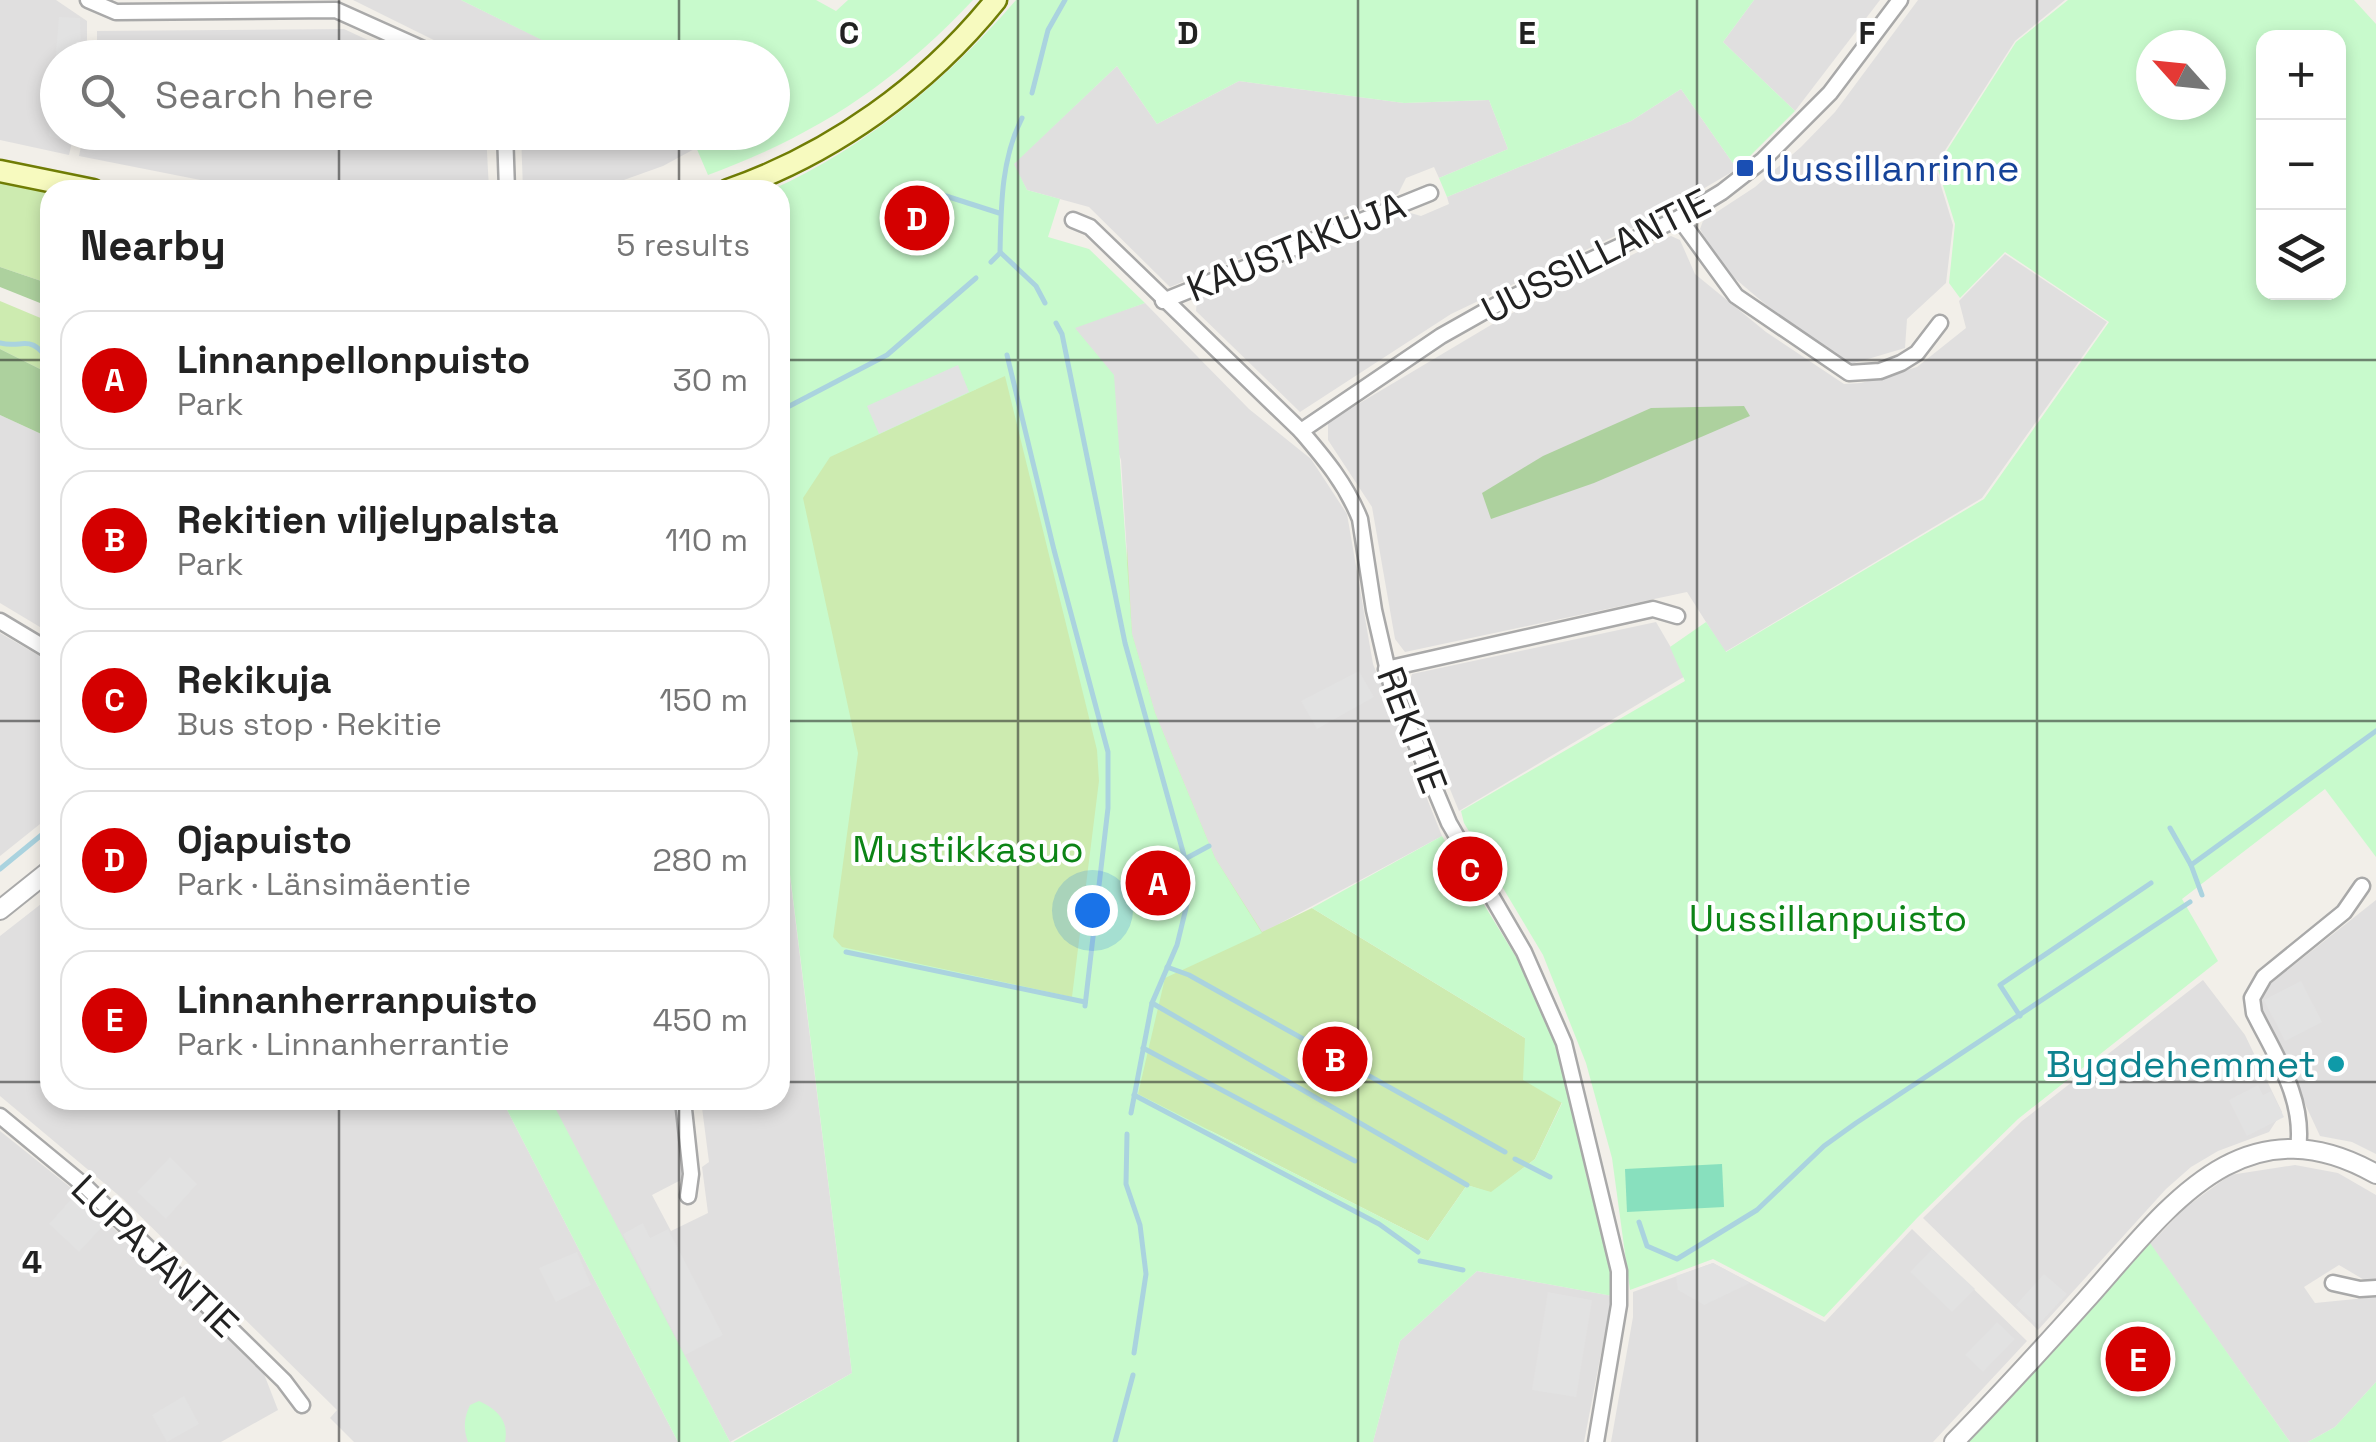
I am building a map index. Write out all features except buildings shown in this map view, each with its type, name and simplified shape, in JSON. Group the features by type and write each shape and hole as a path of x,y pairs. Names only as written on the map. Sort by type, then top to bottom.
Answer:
{"main road":[{"path":"752,180 774,171 816,140 885,104 941,60 996,0"},
{"path":"0,171 44,180"}],"street":[{"path":"88,0 116,12 336,10 403,40"},
{"name":"UUSSILLANTIE","path":"1301,431 1398,364 1496,305 1679,218 1756,166 1830,93 1900,0"},
{"path":"505,150 506,180"},
{"name":"KAUSTAKUJA","path":"1163,300 1430,193"},
{"path":"1679,218 1736,296 1850,374 1901,364 1917,353 1940,323"},
{"name":"REKITIE","path":"1073,220 1090,228 1301,431 1332,466 1351,496 1360,519 1386,669 1449,823 1524,952 1564,1043 1619,1271 1619,1305 1596,1442"},
{"path":"1386,669 1654,609 1677,616"},
{"path":"0,621 40,645"},
{"path":"0,910 40,878"},
{"path":"2298,1149 2301,1122 2294,1095 2254,1013 2252,998 2264,977 2344,912 2362,886"},
{"path":"684,1110 691,1174 688,1196"},
{"name":"LUPAJANTIE","path":"0,1116 118,1219 284,1380 302,1405"},
{"path":"1954,1442 2193,1185 2231,1162 2298,1149 2348,1160 2376,1174"},
{"path":"2334,1283 2376,1288"}],"shaded area":[{"path":"0,0 56,0 87,21 87,40 40,40 40,149 0,140"},
{"path":"353,0 461,0 543,40 434,40"},
{"path":"1754,0 1880,0 1795,111 1723,42"},
{"path":"1918,0 2065,0 2015,41 1935,166 1953,225 1946,283 1907,319 1905,348 1851,364 1778,315 1719,265 1700,229 1703,221 1755,187 1835,112"},
{"path":"59,17 80,18 81,40 57,40"},
{"path":"344,29 368,40 97,40 97,31"},
{"path":"1117,66 1157,124 1239,81 1404,103 1489,100 1508,149 1439,178 1434,167 1406,178 1398,194 1170,287 1089,207 1027,190 1013,164"},
{"path":"1681,89 1737,169 1655,217 1451,314 1300,412 1196,311 1197,299 1407,212 1421,216 1449,204 1447,197 1631,121"},
{"path":"80,150 487,150 488,180 200,180 79,156"},
{"path":"522,150 692,150 624,180 523,180"},
{"path":"1671,236 1680,240 1695,274 1766,332 1844,384 1917,367 1966,328 1959,301 2005,254 2107,322 1982,498 1725,652 1687,592 1405,652 1395,639 1372,507 1328,440 1328,422 1506,316"},
{"path":"1145,303 1249,409 1311,459 1347,514 1373,664 1442,836 1262,933 1215,858 1155,713 1132,634 1121,460 1074,327"},
{"path":"958,365 969,392 879,434 867,406"},
{"path":"0,415 40,433 40,627 0,603"},
{"path":"1656,622 1687,675 1459,811 1408,687 1412,674"},
{"path":"0,633 40,656 40,824 0,856"},
{"path":"1359,671 1374,697 1317,729 1301,701"},
{"path":"790,877 852,1373 730,1442 554,1110 676,1110 685,1173 681,1180 652,1195 671,1231 708,1213 702,1167 709,1162 702,1110 790,1110"},
{"path":"2376,900 2376,1154 2352,1142 2320,1136 2260,1007 2266,987"},
{"path":"40,905 40,1110 507,1110 678,1442 354,1442 330,1418 337,1410 123,1199 0,1096 0,936"},
{"path":"2203,980 2245,1035 2282,1112 2269,1132 2218,1151 2191,1167 2166,1189 2038,1330 1923,1218 2022,1121"},
{"path":"2301,981 2322,1022 2285,1041 2264,1000"},
{"path":"2258,1085 2263,1095 2271,1091 2284,1117 2247,1136 2229,1100"},
{"path":"0,1131 75,1191 264,1374 278,1410 221,1442 0,1442"},
{"path":"170,1157 197,1184 166,1219 137,1192"},
{"path":"2295,1165 2338,1173 2376,1195 2376,1280 2366,1281 2339,1265 2304,1287 2315,1303 2376,1297 2376,1382 2335,1427 2308,1442 2290,1442 2150,1244 2186,1207 2230,1175"},
{"path":"73,1197 104,1225 79,1252 49,1224"},
{"path":"643,1223 650,1238 668,1229 723,1335 685,1355 623,1234"},
{"path":"1912,1229 2027,1341 1933,1442 1611,1442 1633,1317 1633,1292 1713,1263 1825,1322"},
{"path":"1932,1249 1975,1289 1952,1312 1910,1272"},
{"path":"577,1252 591,1285 556,1302 539,1268"},
{"path":"1713,1263 1750,1283 1704,1305 1678,1290 1676,1276"},
{"path":"1477,1271 1618,1297 1605,1333 1584,1442 1373,1442 1400,1341"},
{"path":"2044,1274 2067,1294 2038,1325 2016,1305"},
{"path":"1548,1292 1592,1300 1576,1397 1532,1390"},
{"path":"1997,1322 2015,1339 1983,1372 1965,1355"},
{"path":"184,1396 199,1424 167,1442 152,1415"}],"green space":[{"path":"461,0 816,0 836,11 848,0 973,0 883,82 790,140 790,40 542,40"},
{"path":"1016,0 1754,0 1723,42 1795,111 1737,169 1681,89 1631,121 1447,197 1439,178 1508,149 1489,100 1404,103 1239,81 1157,124 1117,66 1014,164 1027,190 1060,199 1048,237 1089,249 1145,303 1075,328 1114,375 1132,634 1155,713 1215,858 1262,933 1165,978 1138,1094 1428,1241 1467,1185 1491,1192 1535,1159 1562,1103 1523,1080 1525,1038 1312,908 1442,836 1527,975 1560,1046 1586,1175 1618,1297 1477,1271 1400,1341 1373,1442 733,1442 852,1373 790,874 790,181 873,132 963,57","holes":["1005,376 1097,750 1099,781 1072,997 842,947 833,937 858,753 803,498 830,457"]},
{"name":"Uussillanpuisto","path":"2068,0 2354,0 2376,24 2376,857 2325,789 2182,899 2218,961 2018,1119 1824,1317 1713,1259 1630,1290 1612,1158 1586,1063 1543,955 1464,823 1461,811 1685,681 1670,647 1706,622 1726,652 1984,499 2109,322 2005,252 1960,298 1949,283 1955,224 1937,166 2016,42"},
{"path":"697,150 768,150 747,159 708,175"},
{"path":"0,182 40,190 40,281 0,267"},
{"path":"0,267 40,281 40,303 0,287"},
{"path":"0,301 40,318 40,369 0,349"},
{"name":"Mustikkasuo","path":"1003,348 1113,744 1089,1084 830,941 790,609 790,460 828,457 976,389"},
{"path":"0,349 40,369 40,433 0,415"},
{"path":"1744,406 1750,416 1594,483 1491,519 1482,493 1543,456 1651,408"},
{"path":"1127,547 1132,634 1155,713 1215,858 1262,932 1312,908 1525,1038 1562,1102 1535,1159 1491,1193 1467,1185 1428,1241 1211,1131 1102,1104"},
{"path":"507,1110 556,1110 730,1442 678,1442"},
{"path":"1722,1164 1724,1207 1627,1212 1625,1169"},
{"path":"2150,1243 2290,1442 1966,1442"},
{"path":"2376,1382 2376,1442 2308,1442 2335,1427"},
{"path":"479,1401 501,1417 505,1442 468,1442 466,1414 470,1405"}],"waterway":[{"path":"1032,93 1048,30 1065,0"},
{"path":"991,262 1000,253 1006,167 1022,118"},
{"path":"913,191 946,196 999,213"},
{"path":"1001,253 1036,286 1045,303"},
{"path":"790,406 887,355 976,278"},
{"path":"1056,323 1062,334 1125,643 1185,859 1188,900 1177,945 1152,1003 1131,1113"},
{"path":"0,343 31,344 40,350"},
{"path":"1007,355 1108,752 1108,808 1085,1006"},
{"path":"2191,865 2376,731"},
{"path":"2170,828 2191,865 2202,895"},
{"path":"0,869 40,836"},
{"path":"1185,859 1209,846"},
{"path":"2020,1016 2000,985 2151,883"},
{"path":"1639,1222 1647,1246 1677,1259 1757,1210 1824,1146 1856,1123 2190,902"},
{"path":"846,952 1085,1002"},
{"path":"1167,967 1189,975 1505,1152"},
{"path":"1152,1003 1467,1185"},
{"path":"1143,1048 1355,1161"},
{"path":"1134,1095 1379,1224 1418,1252"},
{"path":"1127,1134 1126,1184 1140,1225 1146,1274 1134,1353"},
{"path":"1515,1159 1550,1177"},
{"path":"1420,1261 1463,1270"},
{"path":"1115,1442 1133,1375"}],"place":[{"name":"Uussillanrinne","path":"1745,168"},
{"name":"Ojapuisto","path":"917,218"},
{"name":"Rekikuja","path":"1470,869"},
{"name":"Linnanpellonpuisto","path":"1158,883"},
{"name":"Rekitien viljelypalsta","path":"1335,1059"},
{"name":"Bygdehemmet","path":"2336,1064"},
{"name":"Linnanherranpuisto","path":"2138,1359"}]}
